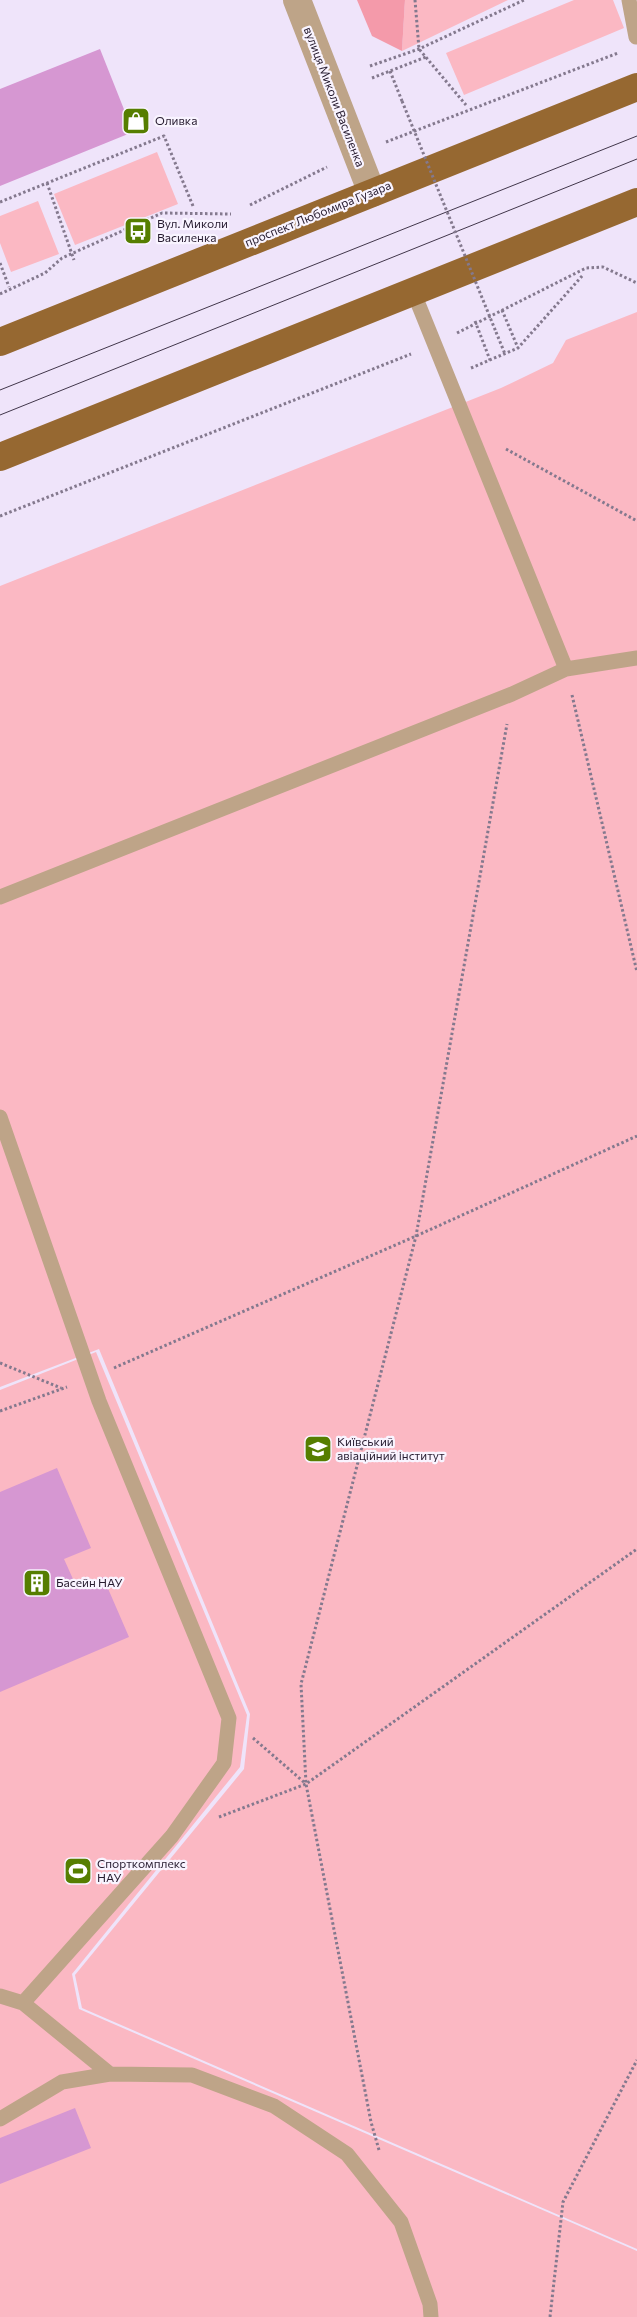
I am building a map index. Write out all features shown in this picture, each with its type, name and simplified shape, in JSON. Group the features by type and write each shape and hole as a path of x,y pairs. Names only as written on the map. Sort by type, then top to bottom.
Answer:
{"main road":[{"name":"проспект Любомира Гузара","path":"0,342 637,87"},
{"path":"0,457 637,202"}],"street":[{"name":"вулиця Миколи Василенка","path":"297,0 372,193"}],"lane":[{"path":"630,0 636,37"},
{"path":"413,291 566,669"},
{"path":"0,897 512,694 566,669 637,658"},
{"path":"0,1117 90,1378 229,1718 224,1763 172,1836 23,2003"},
{"path":"0,1996 23,2003 110,2074"},
{"path":"0,2119 62,2082 110,2074 192,2075 274,2106 347,2154 401,2222 430,2304 431,2317"}],"path":[{"path":"414,0 419,49 466,105"},
{"path":"370,66 419,49 524,0"},
{"path":"249,206 356,153 619,52"},
{"path":"372,78 426,57"},
{"path":"390,71 505,354"},
{"path":"0,202 164,136 194,206"},
{"path":"47,183 74,260"},
{"path":"0,294 45,273 62,258 162,213 231,214 240,210"},
{"path":"0,263 9,287"},
{"path":"0,516 434,345 586,268 603,267 637,283"},
{"path":"448,378 518,348 583,275"},
{"path":"502,310 518,348"},
{"path":"475,321 490,360"},
{"path":"469,429 637,521"},
{"path":"566,669 637,972"},
{"path":"382,2158 371,2122 306,1784 301,1684 416,1236 512,694"},
{"path":"0,1411 90,1378 416,1236 637,1136"},
{"path":"0,1363 61,1388"},
{"path":"216,1818 306,1784 637,1549"},
{"path":"229,1718 306,1784"},
{"path":"550,2317 563,2202 637,2060"}],"shaded area":[{"path":"357,0 405,0 402,51 372,36"},
{"path":"405,0 508,0 402,51"},
{"path":"574,0 613,0 624,28 464,95 446,53"},
{"path":"157,152 178,204 75,245 54,194"},
{"path":"38,201 59,254 11,272 0,243 0,216"},
{"name":"Київський авіаційний інститут","path":"637,312 637,2249 82,2008 75,1975 244,1769 250,1714 99,1349 0,1387 0,586 501,388 553,363 566,340"},
{"name":"Спорткомплекс НАУ","path":"96,1352 247,1715 240,1767 72,1974 79,2009 637,2251 637,2317 0,2317 0,1390"}],"building":[{"path":"100,49 133,132 0,186 0,89"},
{"name":"Басейн НАУ","path":"57,1468 91,1548 64,1559 77,1588 103,1577 129,1637 0,1692 0,1492"},
{"path":"75,2108 91,2148 0,2184 0,2138"}],"tram line":[{"path":"0,390 637,136"},
{"path":"0,415 637,159"}],"place":[{"name":"Оливка","path":"136,121"},
{"name":"Вул. Миколи Василенка","path":"138,231"},
{"name":"Київський авіаційний інститут","path":"318,1449"},
{"name":"Басейн НАУ","path":"37,1583"},
{"name":"Спорткомплекс НАУ","path":"78,1871"}]}
